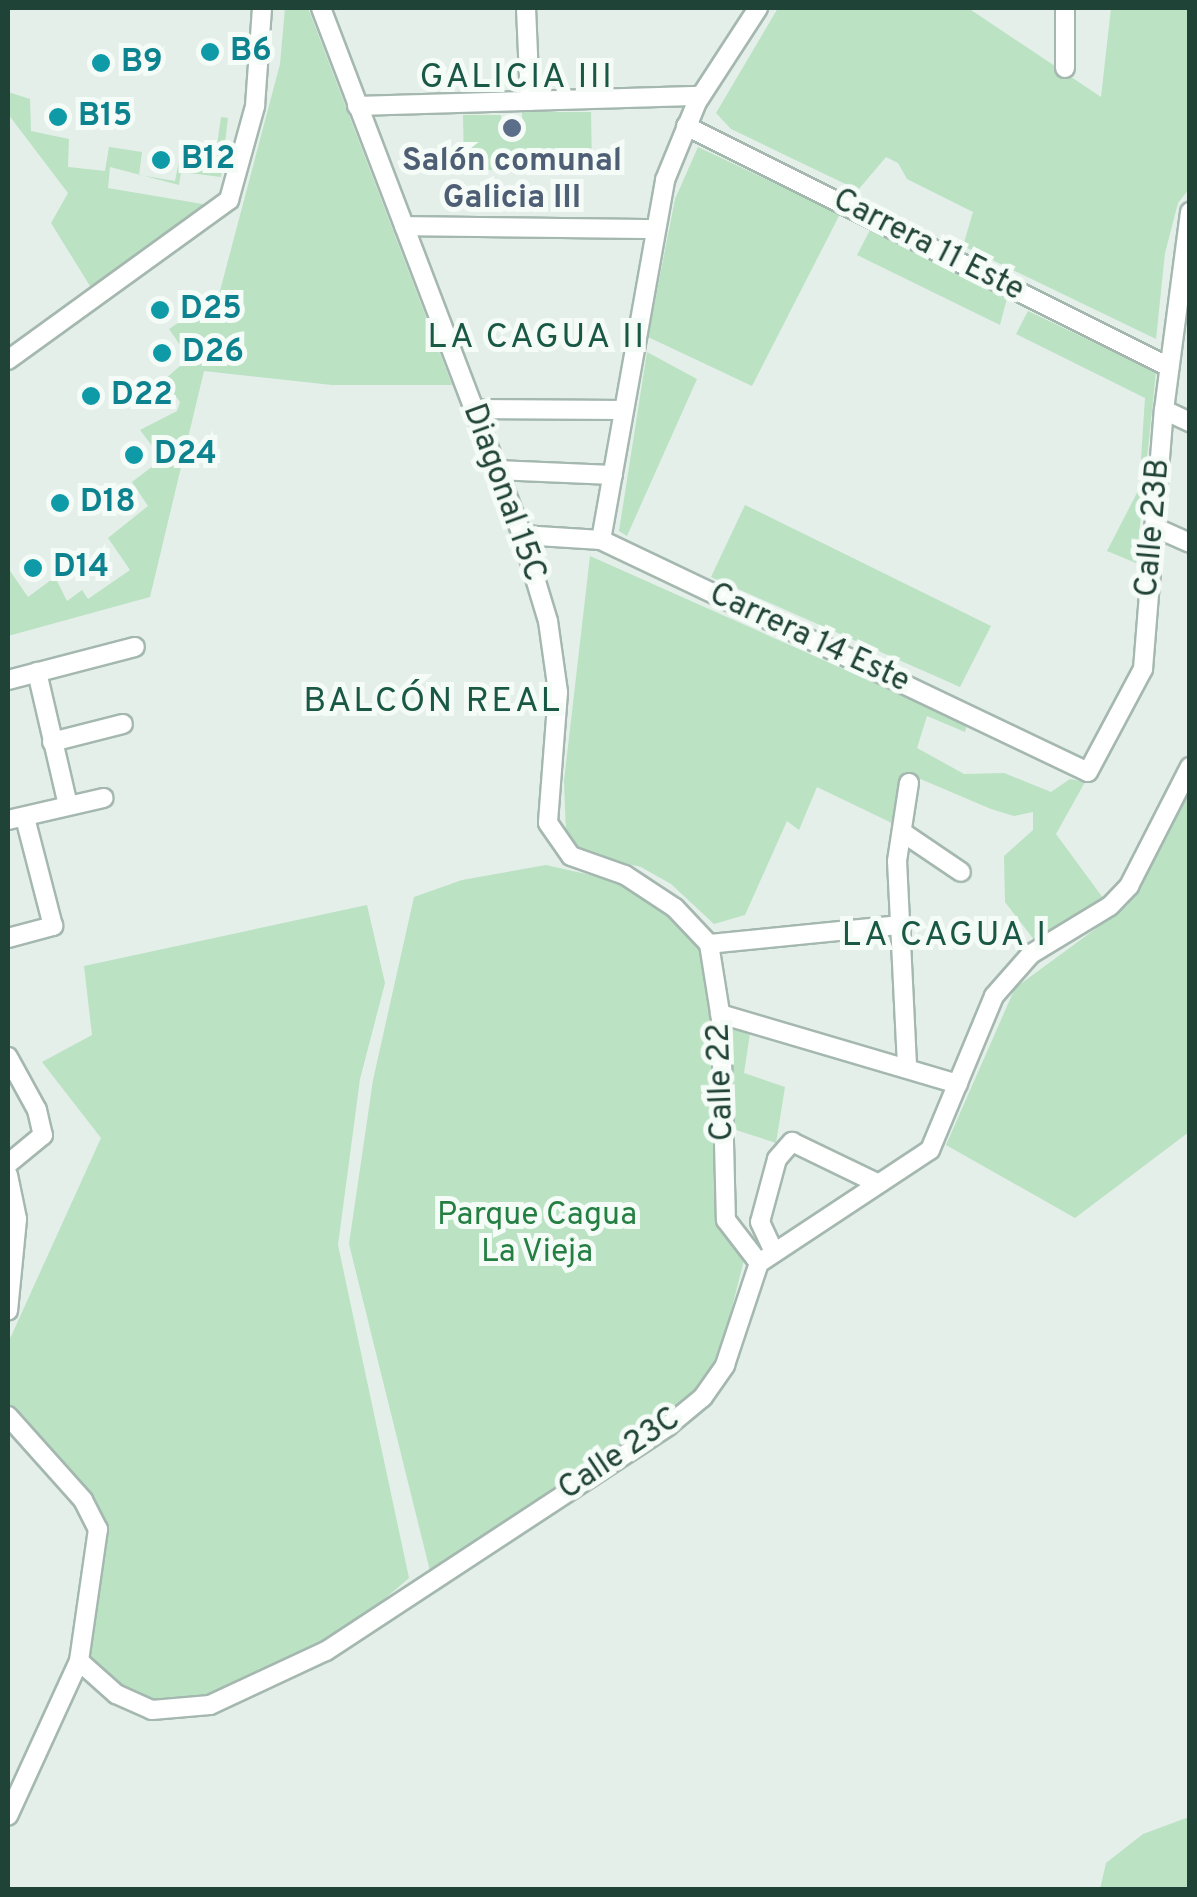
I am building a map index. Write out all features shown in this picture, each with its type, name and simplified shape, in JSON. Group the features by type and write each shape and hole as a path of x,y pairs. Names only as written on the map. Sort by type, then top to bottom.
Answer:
{"street":[{"path":"8,360 229,200 255,106 262,8"},
{"name":"Diagonal 15C","path":"321,8 522,536 548,621 558,692 548,822 571,856 625,874 675,908 709,944"},
{"path":"526,8 530,101"},
{"path":"600,540 666,176 701,96 758,8"},
{"path":"1065,68 1066,8"},
{"path":"357,106 701,96"},
{"name":"Carrera 11 Este","path":"686,126 1169,368"},
{"name":"Calle 23B","path":"1088,772 1143,669 1164,410 1183,298 1190,212"},
{"path":"404,226 656,229"},
{"path":"473,410 623,410"},
{"path":"1164,410 1190,422"},
{"path":"496,470 614,474"},
{"path":"1154,527 1190,544"},
{"name":"Carrera 14 Este","path":"522,536 600,540 1088,772"},
{"path":"8,680 135,647"},
{"path":"37,672 68,806"},
{"path":"52,742 124,724"},
{"path":"877,1184 792,1142 777,1159 762,1231 767,1258 930,1150 1008,978 1128,886 1190,768"},
{"path":"907,1065 899,925 902,832 909,782"},
{"path":"8,938 53,926 13,815 103,798"},
{"path":"902,832 961,872"},
{"path":"709,944 899,925"},
{"name":"Calle 22","path":"709,944 720,1014 726,1220 767,1258"},
{"path":"720,1014 907,1065 958,1084"},
{"path":"8,1057 37,1110 42,1134 8,1164"},
{"path":"8,1176 18,1219 8,1310"},
{"name":"Calle 23C","path":"80,1661 116,1694 152,1710 210,1705 326,1650 704,1397 725,1366 767,1258"},
{"path":"8,1416 83,1500 98,1530 80,1661 8,1816"}],"green space":[{"path":"285,8 308,8 452,385 332,385 204,371 150,597 8,636 8,568 28,597 55,577 67,601 82,590 88,599 130,570 108,538 148,506 132,482 162,459 140,430 177,411 180,402 164,380 189,358 169,329 206,304 216,306 280,64"},
{"path":"778,8 968,8 1101,97 1111,8 1189,8 1189,189 1178,203 1165,253 1156,339 963,246 973,212 907,179 898,163 886,157 858,190 731,129 716,113"},
{"path":"8,92 30,99 31,131 69,139 68,167 105,171 109,147 142,152 139,175 110,167 108,188 214,206 95,294 51,223 68,193 8,114"},
{"path":"522,112 591,112 592,170 464,170 463,115 501,115 503,138 522,138"},
{"path":"221,117 228,118 221,177 181,172 179,185 144,176 175,181 180,156 215,159"},
{"path":"698,147 840,214 752,386 648,337 675,199"},
{"path":"870,230 1007,298 1000,325 857,255"},
{"path":"1028,311 1156,372 1136,563 1107,551 1139,489 1145,398 1016,334"},
{"path":"647,352 697,379 627,536 619,531"},
{"path":"745,505 991,626 960,687 711,577"},
{"path":"590,556 967,724 965,732 927,716 917,748 964,774 1004,773 1051,792 1070,779 1085,782 1056,834 1103,898 1035,941 1005,902 1004,856 1033,830 1033,812 1014,816 991,809 904,772 896,825 817,787 799,830 787,821 745,915 714,924 671,884 641,867 577,852 566,832 564,781"},
{"path":"1189,785 1189,1132 1075,1218 946,1145 1015,988 1128,905"},
{"name":"Parque Cagua La Vieja","path":"546,865 626,883 676,915 702,944 717,1019 723,1220 745,1256 718,1363 698,1394 430,1571 349,1244 373,1080 414,897 462,880"},
{"path":"367,905 385,983 360,1079 338,1245 409,1578 319,1655 216,1703 158,1709 76,1664 97,1530 8,1421 8,1343 101,1138 42,1062 92,1035 84,966"},
{"path":"728,1027 750,1033 744,1073 785,1087 776,1143 733,1129"},
{"path":"1189,1817 1189,1889 1100,1889 1106,1863 1143,1834"}],"place":[{"name":"B6","path":"210,52"},
{"name":"B9","path":"101,63"},
{"name":"B15","path":"58,117"},
{"name":"Salón comunal Galicia III","path":"512,128"},
{"name":"B12","path":"161,160"},
{"name":"D25","path":"160,310"},
{"name":"D26","path":"162,353"},
{"name":"D22","path":"91,396"},
{"name":"D24","path":"134,455"},
{"name":"D18","path":"60,503"},
{"name":"D14","path":"33,568"}],"district":[{"name":"GALICIA III","path":"517,78"},
{"name":"LA CAGUA II","path":"537,338"},
{"name":"BALCÓN REAL","path":"433,702"},
{"name":"LA CAGUA I","path":"945,936"}]}
